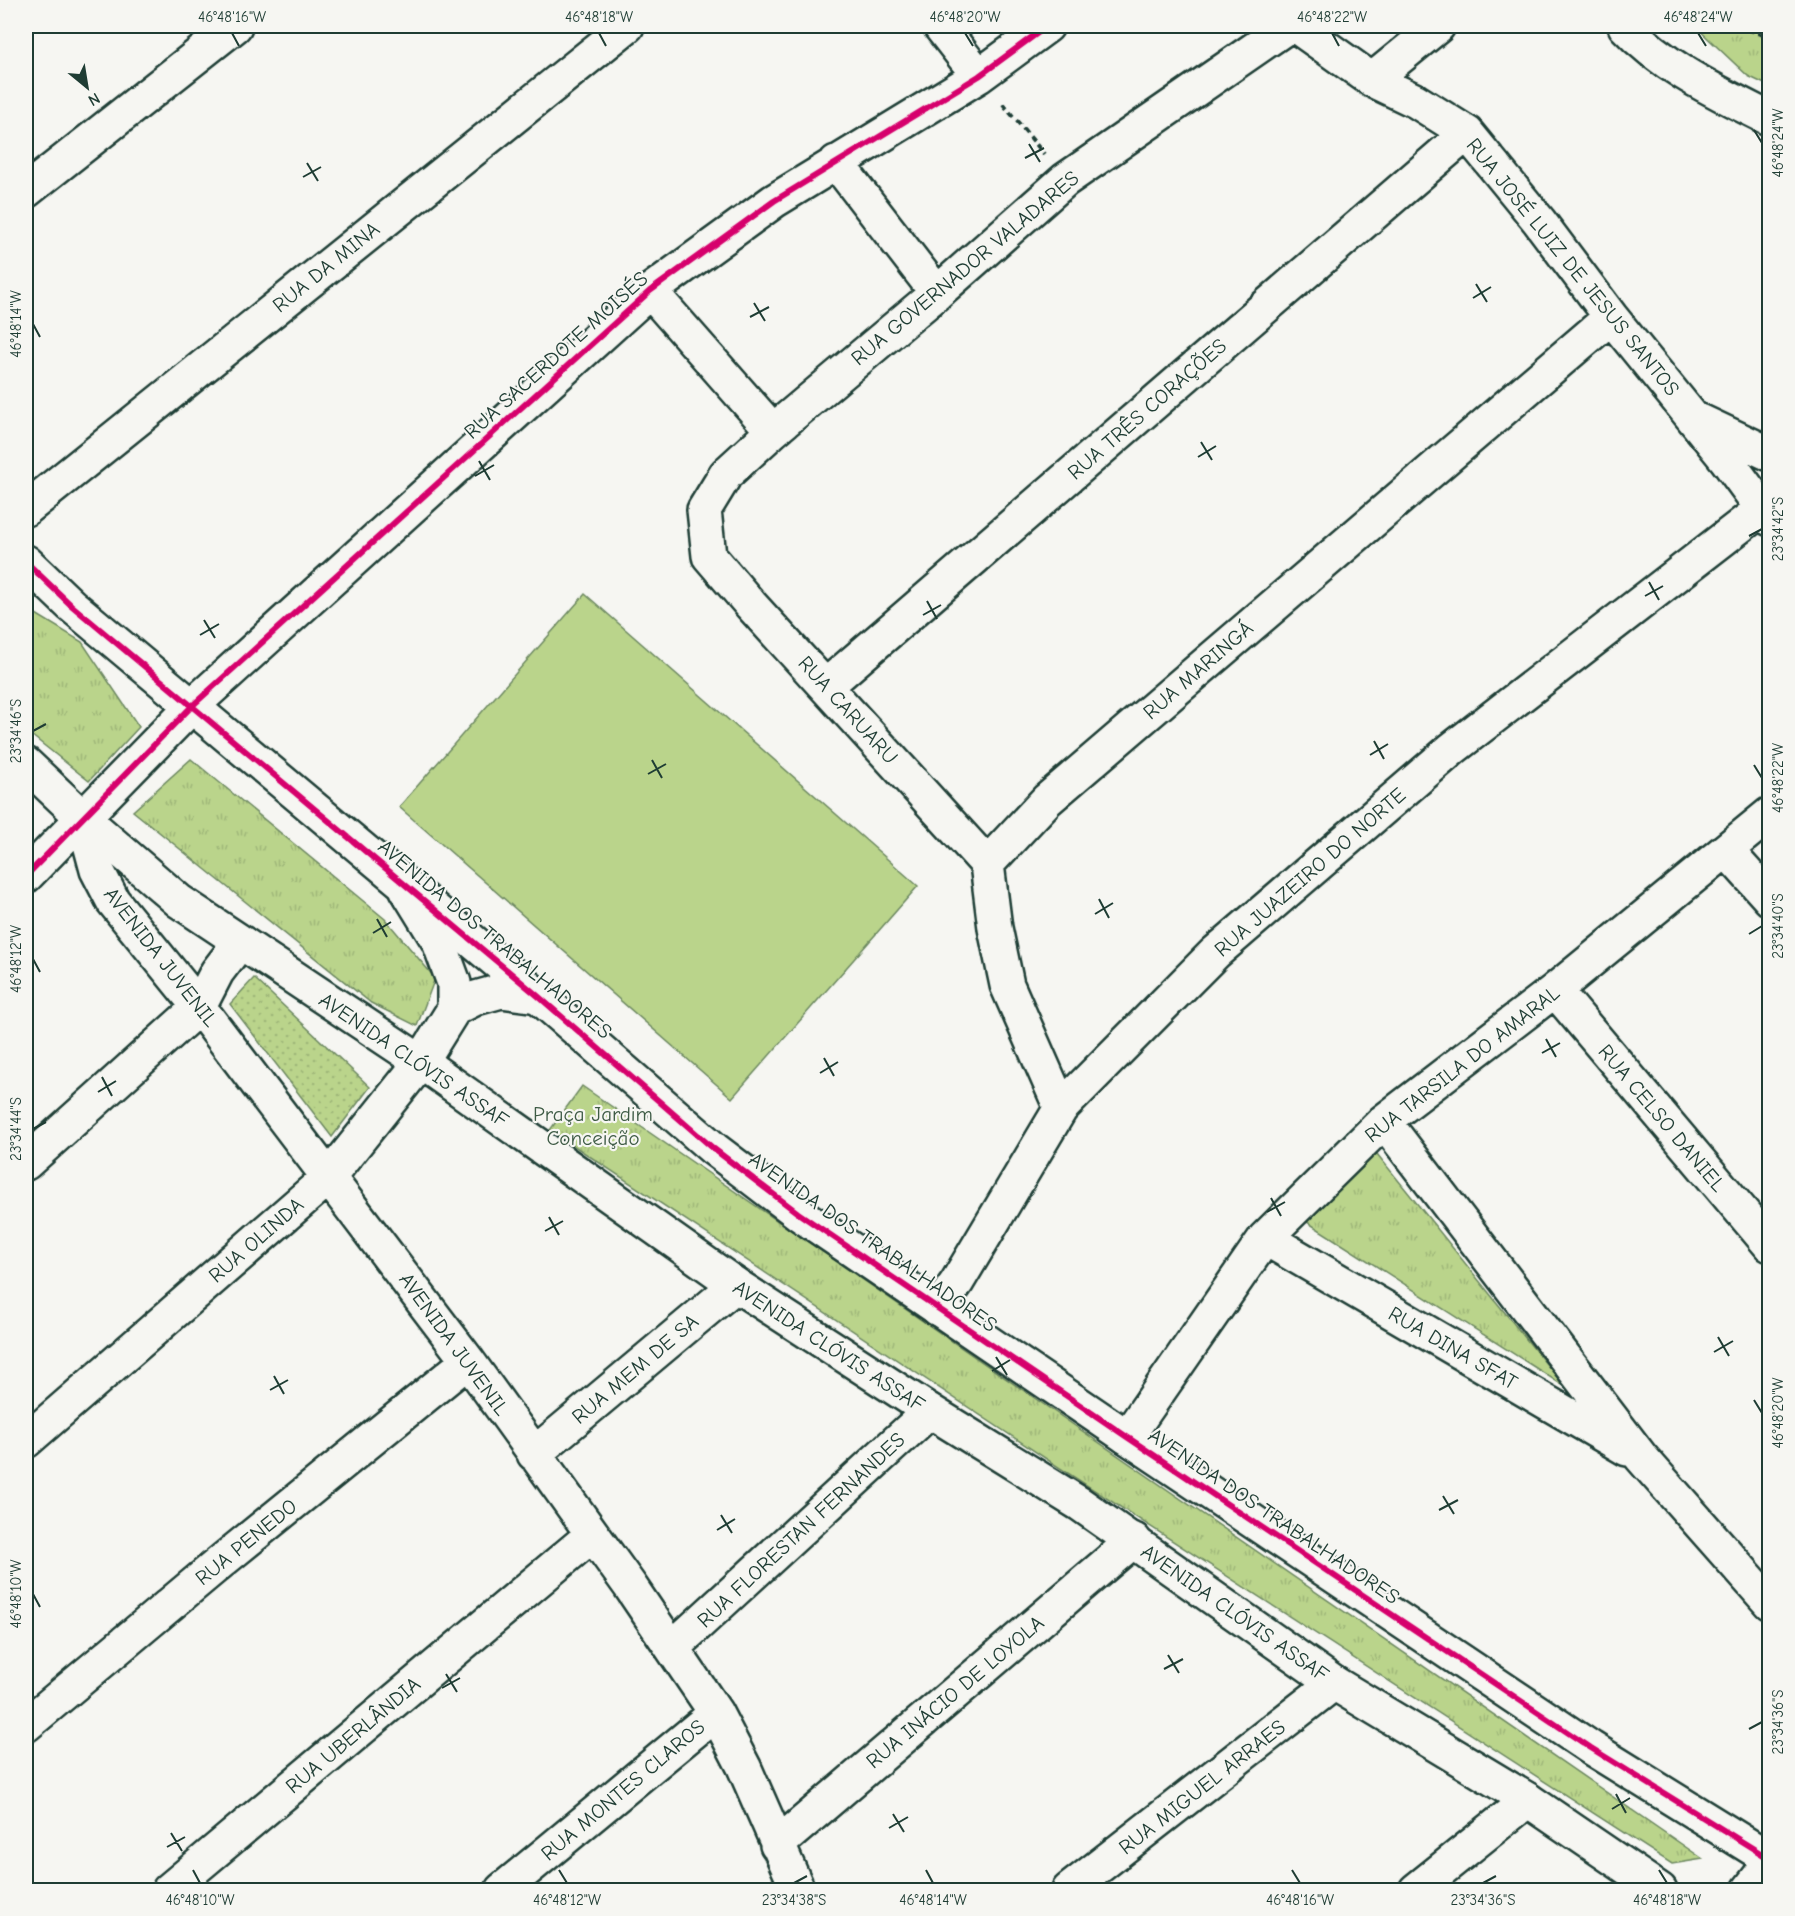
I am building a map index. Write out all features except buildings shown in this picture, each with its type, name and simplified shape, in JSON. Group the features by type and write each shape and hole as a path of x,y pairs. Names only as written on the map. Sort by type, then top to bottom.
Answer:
{"street":[{"path":"26,191 235,26"},
{"name":"RUA DA MINA","path":"26,509 627,26"},
{"path":"940,26 980,76"},
{"name":"RUA SACERDOTE MOISÉS","path":"26,876 192,706 650,291 764,208 980,76 1047,26"},
{"name":"RUA GOVERNADOR VALADARES","path":"709,556 704,510 726,474 773,430 937,293 1065,180 1288,26"},
{"name":"RUA JOSÉ LUIZ DE JESUS SANTOS","path":"1296,26 1372,80 1416,101 1467,133 1539,221 1611,317 1693,418 1766,514"},
{"path":"1372,80 1438,26"},
{"path":"1625,26 1636,37 1698,83 1770,119"},
{"name":"RUA TRÊS CORAÇÕES","path":"826,686 1467,133"},
{"path":"836,162 937,293"},
{"path":"650,291 773,430"},
{"name":"RUA MARINGÁ","path":"987,864 1047,800 1611,317"},
{"path":"1693,418 1770,454"},
{"name":"RUA JUAZEIRO DO NORTE","path":"938,1310 1061,1108 1215,953 1435,764 1766,514"},
{"name":"RUA CARUARU","path":"709,556 987,864"},
{"name":"AVENIDA DOS TRABALHADORES","path":"26,562 71,605 401,880 714,1149 798,1213 938,1310 1591,1748 1770,1861"},
{"name":"AVENIDA CLÓVIS ASSAF","path":"26,764 83,818 179,900 420,1062 736,1285 930,1411 1080,1504 1334,1683 1528,1800 1660,1890"},
{"name":"RUA TARSILA DO AMARAL","path":"1127,1437 1265,1238 1384,1121 1555,990 1770,814"},
{"name":"AVENIDA JUVENIL","path":"83,818 97,870 113,901 199,1007 468,1361 630,1586 716,1713 744,1767 798,1890"},
{"path":"1726,850 1770,899"},
{"path":"987,864 995,928 1007,985 1061,1108"},
{"path":"401,880 439,942 454,983 454,1009 476,998 501,992 538,996"},
{"path":"26,1163 199,1007 217,972 240,942"},
{"name":"RUA CELSO DANIEL","path":"1555,990 1770,1245"},
{"name":"RUA OLINDA","path":"26,1441 329,1177 420,1062 454,1009"},
{"name":"RUA DINA SFAT","path":"1384,1121 1641,1457 1770,1603"},
{"name":"RUA DINA SFAT","path":"1265,1238 1641,1457"},
{"name":"RUA MEM DE SA","path":"534,1454 736,1285"},
{"name":"RUA PENEDO","path":"26,1725 223,1560 468,1361"},
{"name":"RUA FLORESTAN FERNANDES","path":"672,1648 930,1411"},
{"name":"RUA UBERLÂNDIA","path":"169,1890 592,1535"},
{"name":"RUA INÁCIO DE LOYOLA","path":"777,1845 1134,1540"},
{"name":"RUA MIGUEL ARRAES","path":"1069,1890 1334,1683"},
{"name":"RUA MONTES CLAROS","path":"502,1890 716,1713"},
{"path":"1416,1890 1528,1800"},
{"path":"1749,1890 1770,1861"}],"path":[{"path":"1738,26 1770,37"},
{"path":"980,76 1065,180"}],"green space":[{"path":"1695,26 1769,26 1769,86 1748,76"},
{"path":"585,594 918,886 732,1098 399,807"},
{"path":"26,608 82,642 139,727 89,781 26,731"},
{"path":"191,759 385,919 435,978 417,1026 371,1003 133,811"},
{"path":"254,978 370,1087 332,1137 230,1004"},
{"name":"Praça Jardim Conceição","path":"582,1086 1703,1859 1672,1864 1060,1468 550,1130"},
{"path":"1373,1149 1564,1386 1304,1220"}],"cycle path":[{"path":"26,876 192,706 650,291 774,201 979,76 1047,26"},
{"path":"26,562 71,605 538,996 714,1149 798,1213 1591,1748 1770,1859"}]}
